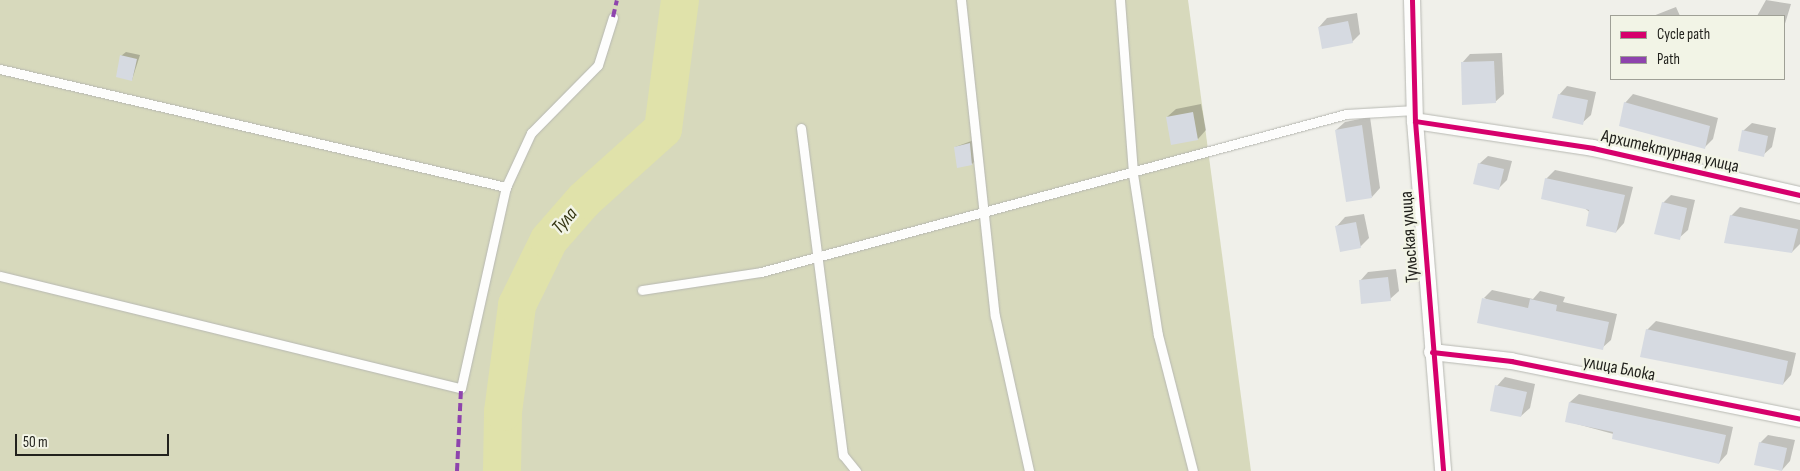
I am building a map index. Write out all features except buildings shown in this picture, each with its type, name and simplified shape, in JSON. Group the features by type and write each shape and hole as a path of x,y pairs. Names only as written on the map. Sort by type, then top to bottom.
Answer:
{"street":[{"name":"Тульская улица","path":"1412,0 1415,115 1432,352 1443,471"},
{"name":"Архитектурная улица","path":"1415,115 1593,148 1800,196"},
{"name":"улица Блока","path":"1432,352 1511,361 1800,418"}],"lane":[{"path":"961,0 987,213 995,316 1029,471"},
{"path":"1120,0 1133,174 1158,335 1193,471"},
{"path":"0,276 461,388 506,187 531,133 598,65 613,17"},
{"path":"0,69 506,187"},
{"path":"642,290 761,272 1133,174 1346,114 1415,115"},
{"path":"800,128 843,455 856,471"}],"green space":[{"path":"0,0 1188,0 1251,471 0,471"}],"waterway":[{"name":"Тула","path":"502,471 503,412 517,305 549,240 584,200 663,129 680,0"}],"marked path":[{"path":"613,17 617,0"},
{"path":"457,471 461,388"}],"cycle path":[{"path":"1412,0 1415,121 1443,471"},
{"path":"1415,121 1593,148 1800,195"},
{"path":"1432,352 1511,361 1800,419"}]}
